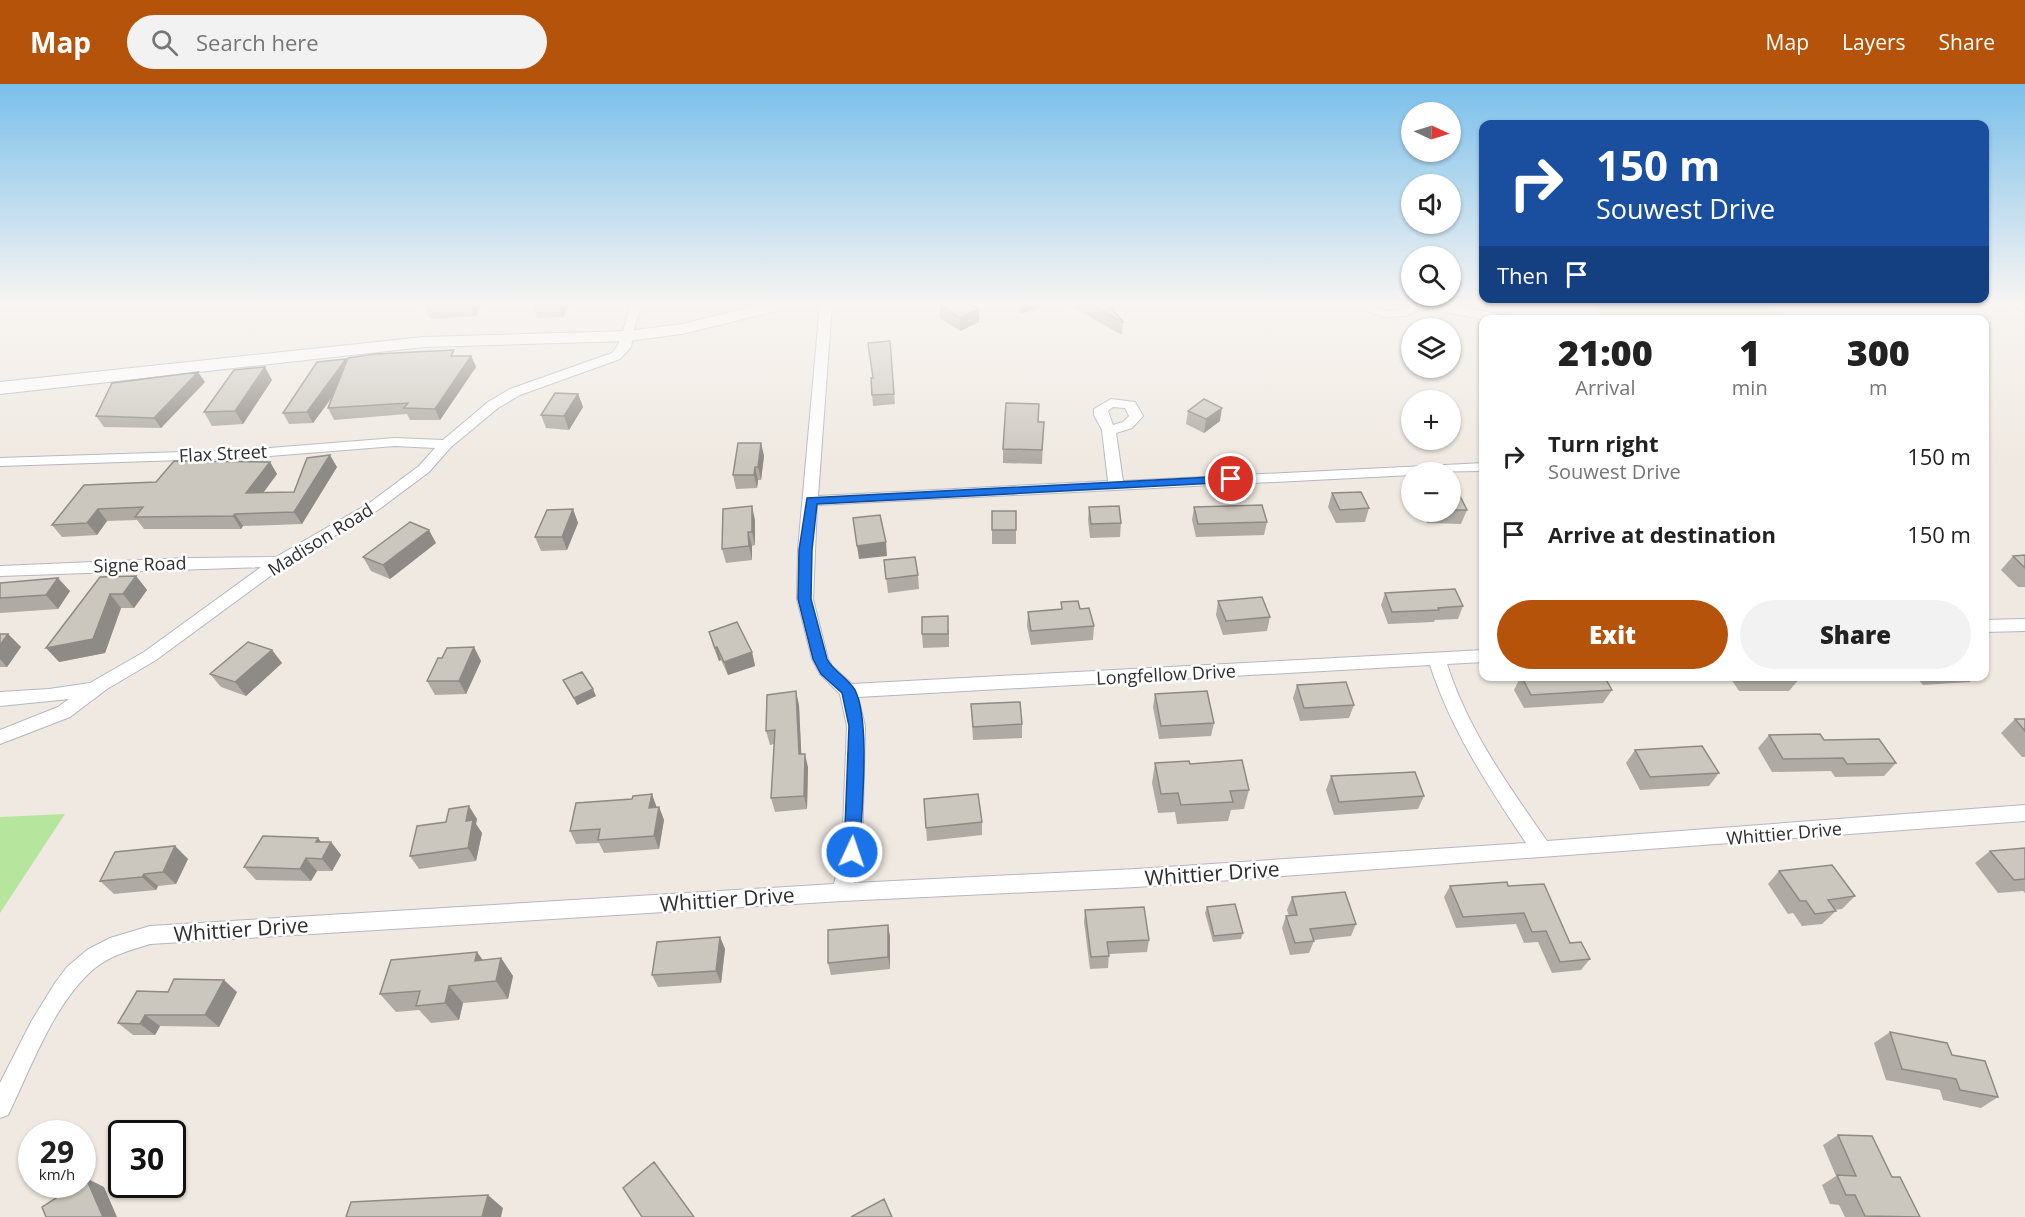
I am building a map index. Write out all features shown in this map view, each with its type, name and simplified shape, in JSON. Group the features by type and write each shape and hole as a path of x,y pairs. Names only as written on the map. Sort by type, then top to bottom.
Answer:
{"main road":[{"path":"0,388 287,357"}],"street":[{"name":"Madison Road","path":"0,737 64,712 101,684 150,656 279,562 381,501 424,469 446,444 493,405 515,392 614,357"},
{"path":"822,357 812,501 806,550 805,599 820,659 826,670 848,691 856,726 857,758 852,852 842,892"},
{"path":"1109,430 1116,485"},
{"name":"Flax Street","path":"0,462 243,454 395,442 446,444"},
{"path":"812,501 1479,467"},
{"name":"Signe Road","path":"0,571 188,563 279,562"},
{"path":"1989,626 2025,625"},
{"name":"Longfellow Drive","path":"848,691 954,687 1182,671 1479,656"},
{"path":"1437,660 1445,688 1462,726 1542,850"},
{"path":"0,699 71,693 101,684"},
{"name":"Whittier Drive","path":"0,1107 56,999 70,978 85,963 100,953 119,943 150,935 842,892 1136,878 2025,813"}],"green space":[{"path":"65,814 0,913 0,817"}],"building":[{"path":"470,357 435,409 404,408 408,403 328,408 348,358"},
{"path":"870,357 891,357 894,394 872,395 871,378 873,378"},
{"path":"346,359 307,412 283,413 317,362"},
{"path":"265,367 235,411 204,412 234,370"},
{"path":"198,372 154,418 96,416 112,383"},
{"path":"555,393 578,394 564,416 541,415"},
{"path":"1204,399 1222,408 1206,419 1188,411"},
{"path":"1006,403 1039,404 1038,422 1044,422 1042,450 1003,449"},
{"path":"738,443 761,443 758,467 755,467 754,475 733,475"},
{"path":"330,455 294,512 235,514 233,516 135,517 143,507 98,509 87,523 52,525 84,485 156,482 174,461 270,462 246,493 294,492 307,458"},
{"path":"1361,492 1369,508 1340,510 1332,493"},
{"path":"1461,498 1467,510 1461,510"},
{"path":"1262,505 1267,522 1198,524 1194,507"},
{"path":"752,506 752,532 748,532 749,546 722,549 723,509"},
{"path":"1119,506 1121,523 1091,524 1089,507"},
{"path":"573,509 562,537 535,537 547,510"},
{"path":"992,511 1016,511 1016,530 992,530"},
{"path":"880,515 886,542 857,546 853,518"},
{"path":"410,522 429,530 383,565 363,557"},
{"path":"2025,555 2025,568 2013,556"},
{"path":"915,557 918,575 886,579 884,560"},
{"path":"136,576 123,594 110,594 93,639 46,648 100,577"},
{"path":"58,578 46,595 0,598 0,583"},
{"path":"1455,589 1463,606 1438,608 1439,610 1392,612 1385,593"},
{"path":"1262,597 1270,617 1226,621 1218,601"},
{"path":"1078,601 1080,609 1089,608 1094,626 1031,631 1028,612 1062,609 1061,602"},
{"path":"948,616 948,634 922,634 922,617"},
{"path":"737,622 752,652 724,662 709,632"},
{"path":"0,634 8,634 0,645"},
{"path":"248,642 272,650 235,682 210,674"},
{"path":"474,647 459,681 427,681 438,658 442,658 447,648"},
{"path":"582,672 593,689 574,698 563,680"},
{"path":"1524,681 1607,681 1612,690 1531,695"},
{"path":"1346,682 1354,705 1304,708 1297,685"},
{"path":"796,691 799,754 805,754 804,796 771,798 775,730 766,731 767,695"},
{"path":"1207,691 1214,723 1161,726 1155,694"},
{"path":"1020,702 1022,724 973,727 971,704"},
{"path":"2015,719 2025,719 2025,731"},
{"path":"1820,734 1824,740 1879,739 1896,763 1847,764 1843,758 1783,759 1769,735"},
{"path":"1702,746 1719,773 1650,777 1635,750"},
{"path":"1242,760 1249,790 1230,791 1233,802 1181,805 1178,793 1161,794 1155,763 1189,761 1190,764"},
{"path":"1415,772 1424,796 1339,802 1331,776"},
{"path":"652,794 649,808 659,807 654,836 598,840 600,829 570,831 576,803 632,799 633,796"},
{"path":"978,794 982,822 926,828 924,799"},
{"path":"469,806 466,821 473,820 468,848 410,856 417,826 446,822 449,809"},
{"path":"263,836 318,838 316,842 331,842 322,859 306,858 300,869 244,867"},
{"path":"175,846 163,872 144,874 142,877 100,881 115,852"},
{"path":"2025,848 2025,879 2014,880 1990,851"},
{"path":"1832,865 1855,896 1828,900 1836,911 1815,914 1806,901 1800,901 1779,871"},
{"path":"1507,882 1508,886 1544,884 1570,943 1581,942 1590,959 1560,962 1546,931 1532,932 1524,913 1463,917 1450,886"},
{"path":"1345,892 1356,924 1310,929 1314,941 1295,943 1286,916 1297,915 1292,897"},
{"path":"1235,904 1243,933 1214,936 1207,907"},
{"path":"1144,907 1149,940 1107,942 1109,956 1091,957 1085,910"},
{"path":"888,925 888,957 828,963 828,930"},
{"path":"720,937 716,971 652,975 657,942"},
{"path":"477,952 475,961 501,958 496,981 449,986 445,1003 416,1006 420,991 380,994 391,960"},
{"path":"174,979 224,980 205,1015 145,1015 140,1024 118,1023 137,991 168,992"},
{"path":"1890,1032 1947,1043 1952,1055 1985,1061 1998,1097 1960,1090 1956,1079 1902,1069"},
{"path":"1838,1135 1872,1136 1892,1177 1900,1177 1920,1217 1865,1216 1855,1195 1846,1195 1837,1175 1856,1176"},
{"path":"654,1162 694,1217 642,1217 623,1188"},
{"path":"488,1195 482,1217 346,1217 351,1202"},
{"path":"56,1198 95,1198 103,1217 46,1217 42,1207"},
{"path":"884,1199 892,1217 851,1217"}],"route":[{"path":"852,852 857,758 856,726 848,691 826,670 820,659 805,599 806,550 812,501 1231,479"}]}
